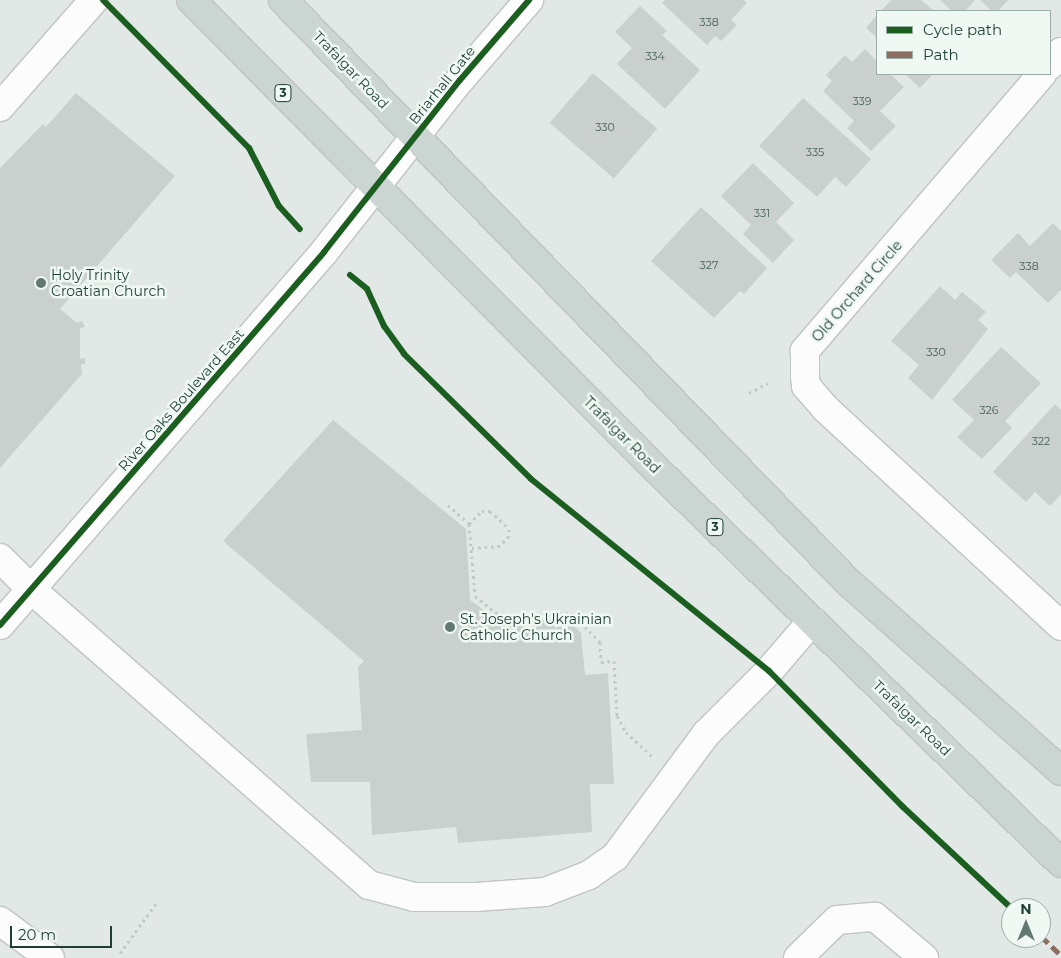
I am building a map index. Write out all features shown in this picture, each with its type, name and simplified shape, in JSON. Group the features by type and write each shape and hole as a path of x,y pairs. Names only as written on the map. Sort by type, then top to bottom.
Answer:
{"main road":[{"name":"Trafalgar Road","path":"191,0 658,471 1061,863"},
{"name":"Trafalgar Road","path":"283,0 847,580 1061,771"}],"street":[{"path":"0,107 94,0"},
{"name":"Briarhall Gate","path":"374,186 529,0"},
{"path":"1051,64 1061,52"},
{"name":"Old Orchard Circle","path":"1041,75 805,351 806,386 826,409 1061,626"},
{"name":"River Oaks Boulevard East","path":"0,625 324,252 374,186"},
{"path":"0,558 32,590 369,885 414,897 476,897 545,892 589,875 615,857 706,734 776,663 812,621"},
{"path":"798,958 836,920 875,917 924,958"},
{"path":"0,921 50,958"}],"path":[{"path":"749,393 768,383"},
{"path":"448,506 469,524 476,596 501,617 571,614 600,642 601,662 614,661 618,716 626,732 674,777"},
{"path":"469,524 482,511 490,511 509,529 509,536 500,546 471,548"},
{"path":"120,953 158,901"}],"building":[{"path":"665,0 744,0 747,3 731,20 737,25 721,41 715,36 707,45 662,3"},
{"path":"891,0 921,0 933,10 882,10"},
{"path":"940,0 975,0 966,10 951,10"},
{"path":"980,0 1008,0 999,10 991,10"},
{"path":"640,6 667,31 662,35 700,70 665,109 617,64 632,48 615,32"},
{"path":"876,16 876,37 866,28"},
{"path":"865,49 876,60 876,75 891,75 904,87 880,111 896,126 871,151 847,128 854,121 823,91 832,81 826,75 845,55 852,62"},
{"path":"593,73 657,129 614,179 550,123"},
{"path":"906,75 932,75 920,88"},
{"name":"Holy Trinity Croatian Church","path":"76,93 175,176 60,309 77,323 82,321 85,327 80,328 80,359 85,358 85,364 81,364 82,374 0,468 0,168 43,124 46,127"},
{"path":"803,98 871,159 846,187 835,177 817,197 759,146"},
{"path":"753,163 794,203 776,222 794,240 773,263 743,234 751,225 721,196"},
{"path":"701,207 767,268 744,294 740,291 714,318 651,261"},
{"path":"1053,223 1061,231 1061,290 1048,303 1016,272 1010,278 991,260 1018,233 1030,246"},
{"path":"940,286 955,300 962,292 986,312 978,320 988,329 932,400 908,378 919,365 891,341"},
{"path":"1001,347 1041,383 1005,421 1012,428 982,459 957,437 974,420 952,400"},
{"path":"1055,404 1061,410 1061,494 1050,506 1035,492 1026,502 993,472"},
{"name":"St. Joseph's Ukrainian Catholic Church","path":"333,420 466,529 470,600 499,621 567,618 581,633 585,675 608,673 614,784 590,784 592,832 458,843 456,827 372,835 370,782 311,782 306,734 362,730 358,667 364,661 223,541"}],"marked path":[{"path":"1051,946 1061,955"}],"cycle path":[{"path":"103,0 249,148 279,206 300,229"},
{"path":"0,625 324,252 460,80 529,0"},
{"path":"350,275 367,289 384,326 404,354 531,479 769,671 902,806 1001,899"}],"place":[{"name":"Holy Trinity Croatian Church","path":"41,283"},
{"name":"St. Joseph's Ukrainian Catholic Church","path":"450,627"}]}
